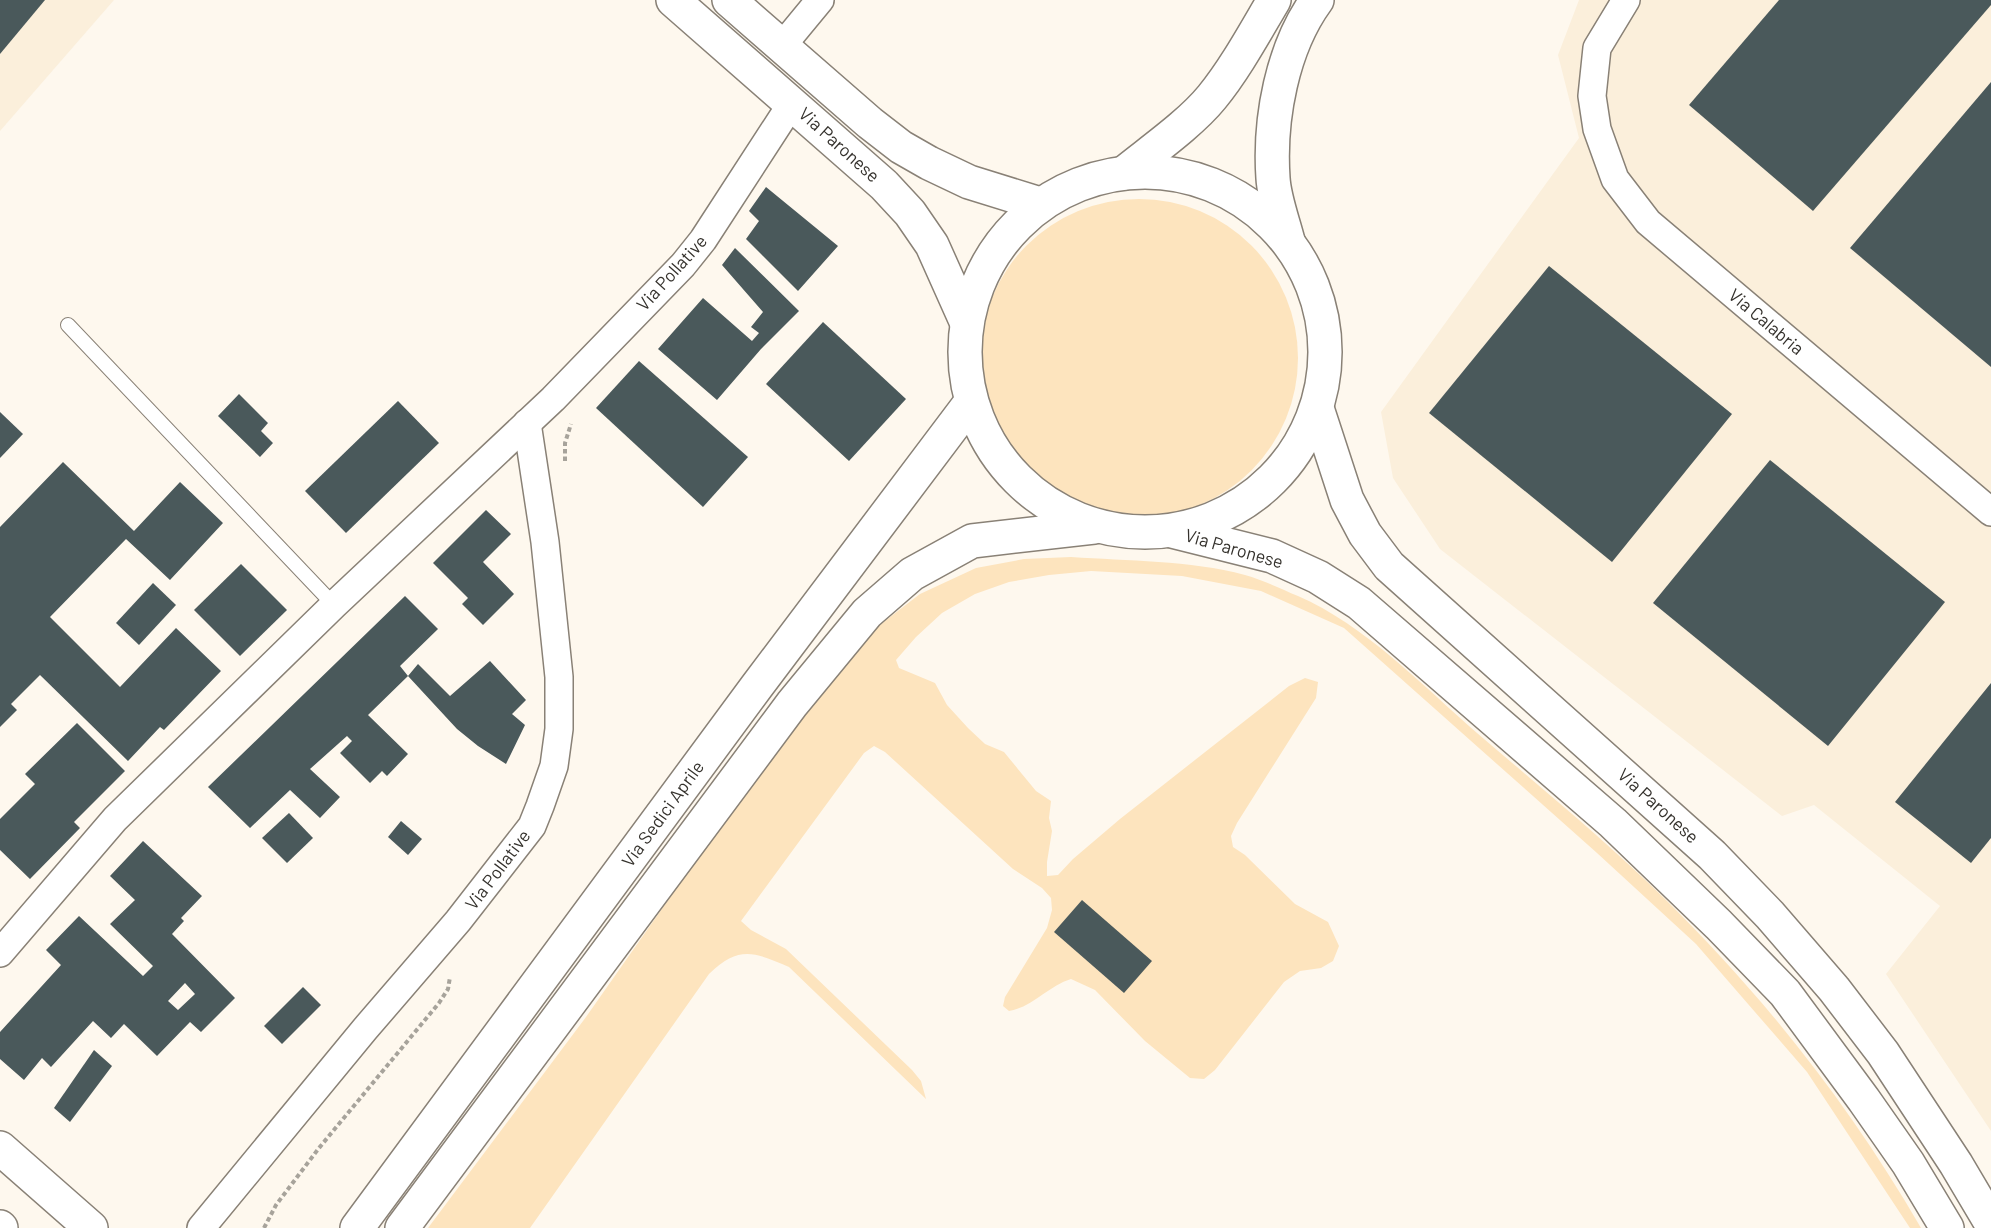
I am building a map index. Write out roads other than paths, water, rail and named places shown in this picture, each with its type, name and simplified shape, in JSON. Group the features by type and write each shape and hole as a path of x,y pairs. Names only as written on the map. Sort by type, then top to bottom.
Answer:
{"main road":[{"name":"Via Paronese","path":"674,0 884,184 910,213 932,245 966,321"},
{"name":"Via Paronese","path":"729,0 870,123 901,147 969,182 1040,204"},
{"name":"Via Sedici Aprile","path":"1124,173 1178,129 1211,98 1274,0"},
{"name":"Via Sedici Aprile","path":"1289,242 1264,216 1236,196 1198,180 1164,172 1124,173 1071,187 1040,204 1018,222 1000,243 975,291 966,321 963,349 971,402 995,454 1019,483 1056,510 1096,527 1137,533 1172,531 1220,517 1247,502 1289,462 1308,432 1317,408 1325,352 1323,322 1315,291 1289,242 1273,179 1274,121 1295,39 1317,0"},
{"name":"Via Sedici Aprile","path":"357,1228 750,696 971,402"},
{"name":"Via Paronese","path":"1317,408 1347,500 1365,534 1389,566 1712,855 1770,915 1834,989 1883,1053 1956,1164 1991,1223"},
{"name":"Via Sedici Aprile","path":"402,1228 792,704 867,614 912,574 972,542 1096,527"},
{"name":"Via Paronese","path":"1172,531 1272,556 1318,577 1359,603 1613,823 1719,925 1785,993 1908,1163 1947,1228"},
{"path":"0,1148 92,1228"}],"street":[{"path":"782,46 820,0"},
{"name":"Via Calabria","path":"1626,0 1597,48 1592,96 1598,129 1615,179 1648,222 1991,512"},
{"name":"Via Pollative","path":"0,952 115,819 334,605 527,423 683,265 703,240 792,102"},
{"name":"Via Pollative","path":"205,1224 365,1029 458,921 532,826 554,766 559,729 560,677 545,542 527,423"}],"lane":[{"path":"68,325 334,605"}]}
